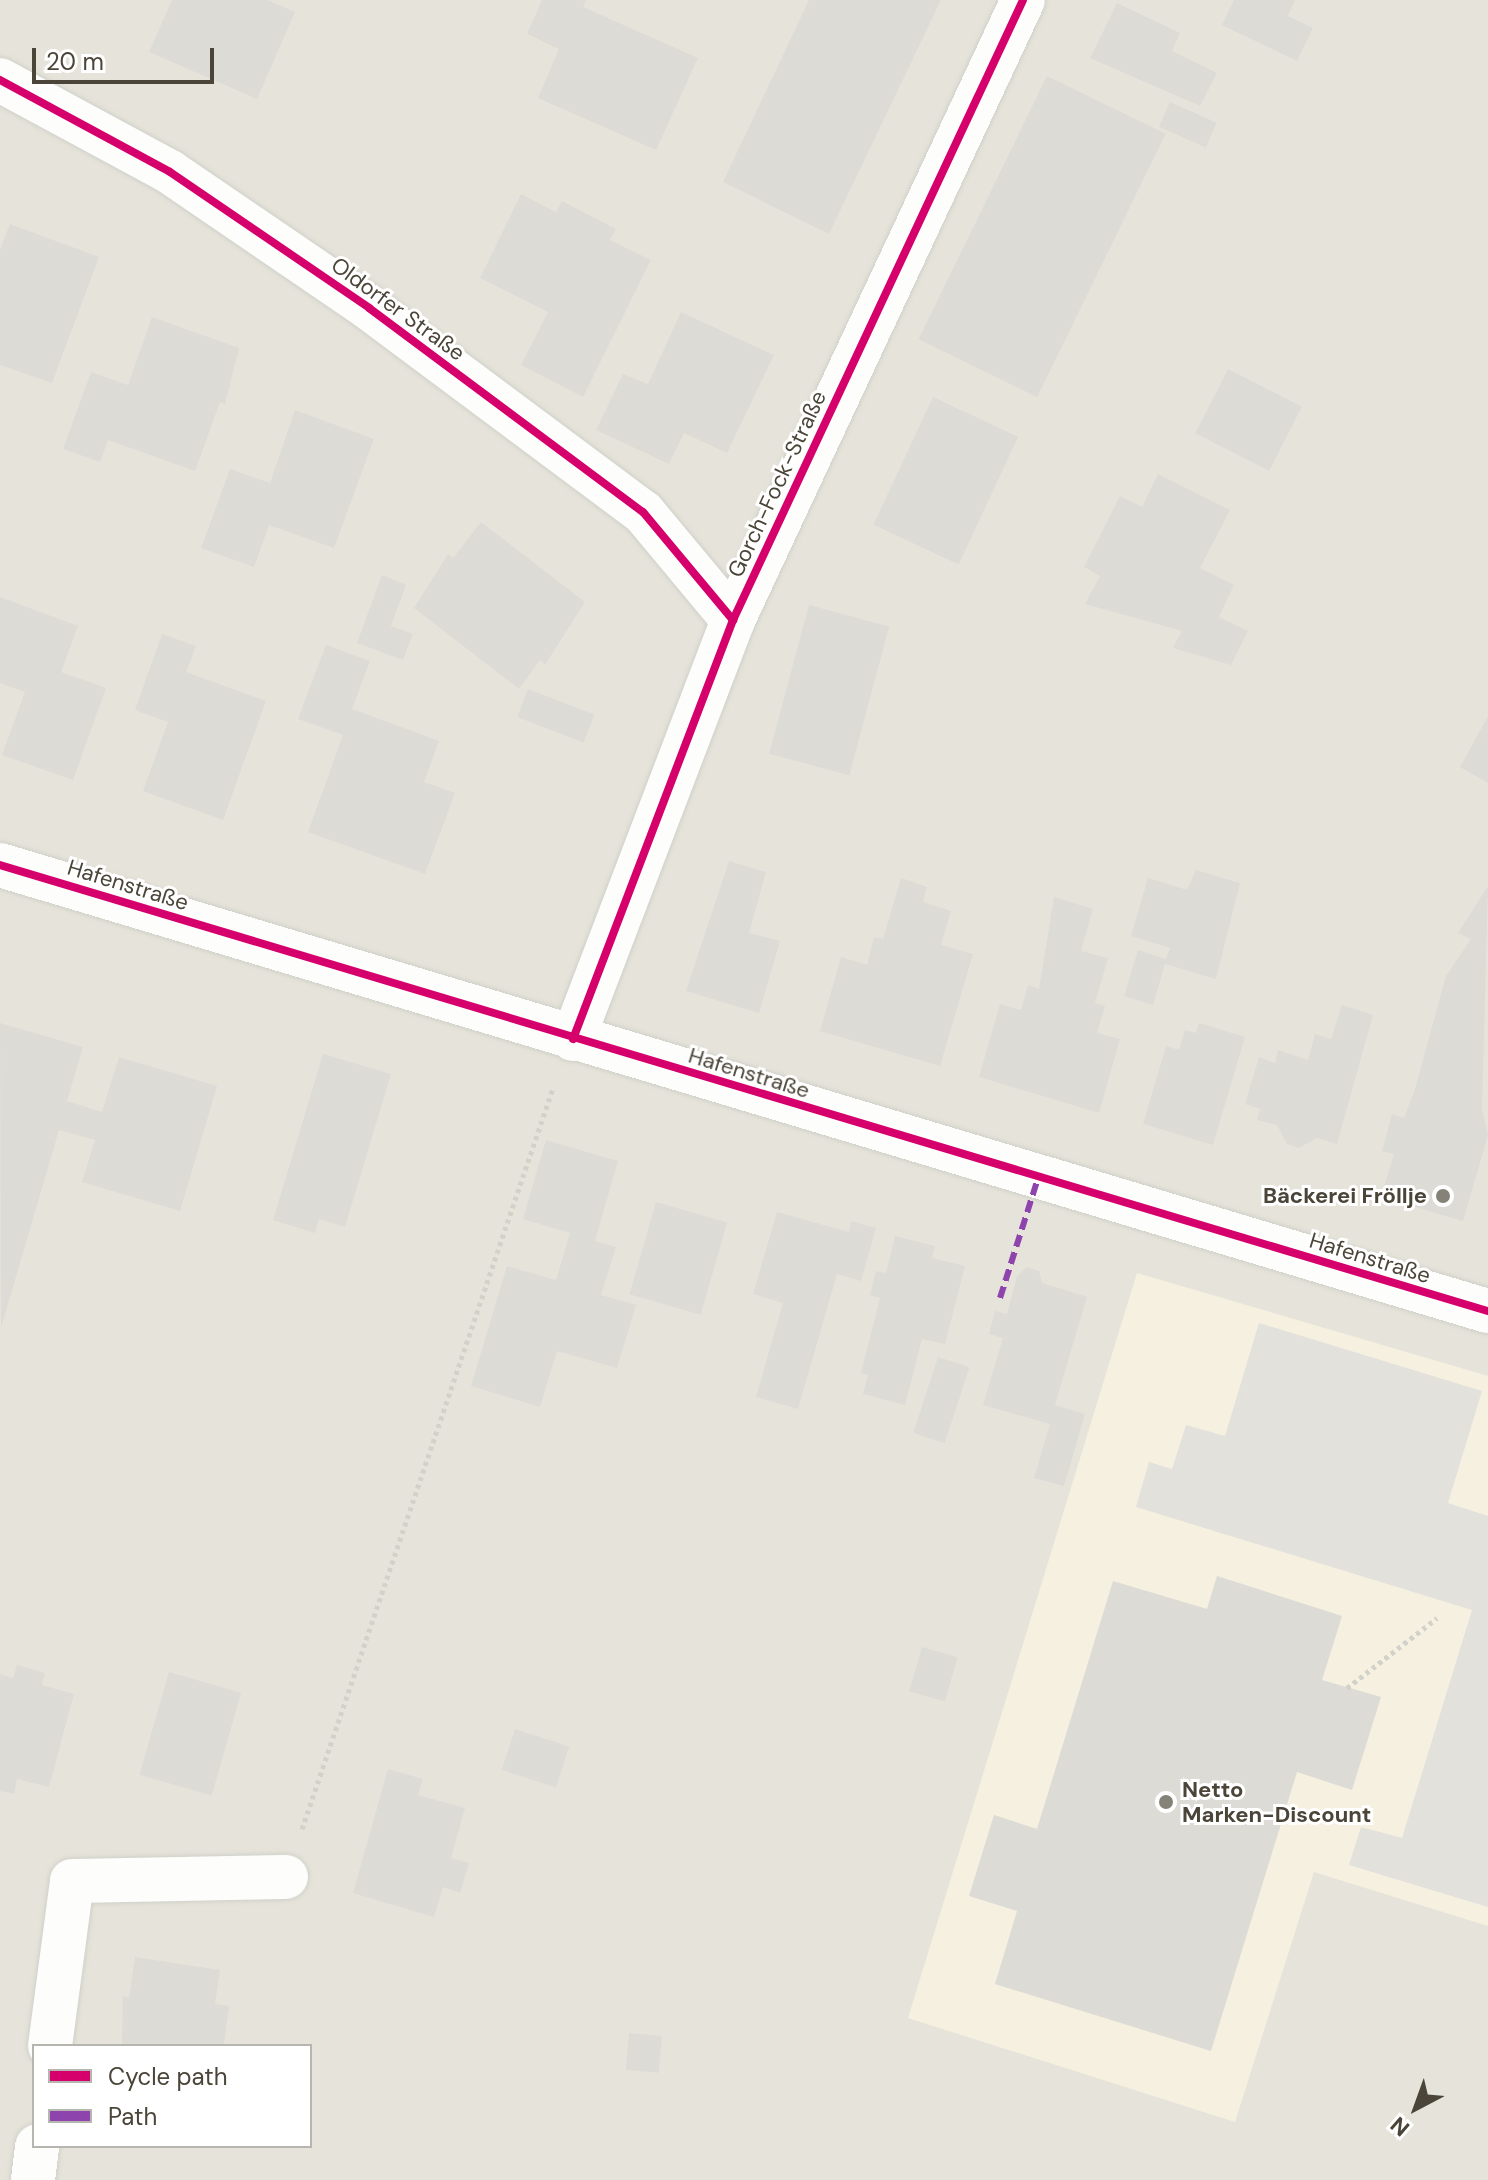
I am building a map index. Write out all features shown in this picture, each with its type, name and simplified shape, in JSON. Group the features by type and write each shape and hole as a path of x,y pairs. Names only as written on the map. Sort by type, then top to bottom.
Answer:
{"street":[{"name":"Gorch-Fock-Straße","path":"573,1039 733,620 1023,0"},
{"name":"Oldorfer Straße","path":"0,80 170,172 369,308 643,512 733,620"},
{"name":"Hafenstraße","path":"0,865 1488,1311"},
{"path":"50,2044 72,1881 286,1877"},
{"path":"33,2180 37,2148"}],"path":[{"path":"286,1877 573,1039"},
{"path":"1347,1688 1437,1618"}],"shaded area":[{"path":"0,0 1488,0 1488,2180 0,2180"},
{"path":"1137,1273 1488,1376 1488,1926 1314,1872 1235,2122 908,2018"},
{"path":"1259,1323 1482,1391 1448,1503 1488,1516 1488,1907 1349,1865 1361,1827 1402,1838 1472,1610 1136,1507 1149,1462 1172,1469 1186,1425 1225,1436"}],"building":[{"path":"172,0 267,0 295,12 257,99 149,52"},
{"path":"542,0 586,0 583,7 698,58 656,150 538,98 559,49 527,34"},
{"path":"809,0 941,0 829,234 723,182"},
{"path":"1234,0 1295,0 1288,16 1313,28 1297,61 1222,25"},
{"path":"1117,3 1180,33 1172,51 1217,73 1200,106 1090,58"},
{"path":"1047,76 1166,134 1037,397 919,339"},
{"path":"1170,102 1217,123 1206,147 1159,127"},
{"path":"521,194 556,212 562,201 616,229 610,240 651,260 583,397 521,365 548,312 480,278"},
{"path":"10,224 99,257 52,383 0,365 0,250"},
{"path":"681,312 774,355 727,453 684,433 669,464 596,430 623,374 648,384"},
{"path":"152,317 239,348 225,404 220,402 195,471 108,440 100,462 63,449 91,372 128,385"},
{"path":"1228,369 1302,407 1269,471 1195,433"},
{"path":"933,397 1018,437 959,565 873,525"},
{"path":"295,410 374,439 334,548 269,525 254,567 201,548 230,469 270,483"},
{"path":"1158,474 1230,510 1200,568 1234,585 1219,617 1248,631 1231,665 1173,648 1182,631 1085,604 1100,576 1084,567 1120,496 1142,507"},
{"path":"481,522 585,602 545,665 540,660 519,689 414,608 448,554 453,558"},
{"path":"382,575 406,585 391,626 413,634 403,660 357,643"},
{"path":"0,597 78,626 61,672 106,688 73,780 2,755 25,692 0,683"},
{"path":"809,605 889,626 849,775 769,754"},
{"path":"162,634 196,646 186,672 266,701 223,820 143,791 168,722 135,710"},
{"path":"326,645 370,661 352,709 439,741 424,782 455,793 425,874 308,832 343,735 298,719"},
{"path":"528,689 594,714 584,742 517,717"},
{"path":"1488,716 1488,783 1460,767"},
{"path":"729,861 766,872 749,933 780,941 759,1013 686,991"},
{"path":"1196,870 1240,883 1216,979 1165,964 1153,1005 1124,996 1138,950 1166,959 1170,948 1131,936 1148,878 1187,890"},
{"path":"901,878 927,887 923,902 951,911 941,945 973,954 940,1066 820,1031 841,957 867,965 874,937 883,939"},
{"path":"1488,886 1482,1108 1488,1135 1463,1221 1381,1197 1394,1154 1382,1151 1392,1114 1404,1118 1415,1089 1446,976 1471,939 1458,933"},
{"path":"1054,897 1093,909 1081,951 1108,958 1095,1003 1105,1006 1097,1033 1120,1039 1099,1113 979,1077 1000,1004 1021,1010 1028,985 1039,989"},
{"path":"1342,1005 1373,1015 1337,1144 1317,1138 1299,1148 1287,1144 1277,1125 1257,1120 1260,1109 1245,1104 1259,1057 1275,1063 1278,1050 1308,1060 1315,1034 1331,1039"},
{"path":"0,1023 83,1047 67,1101 102,1112 119,1057 217,1086 180,1211 82,1182 95,1140 59,1130 1,1328"},
{"path":"1199,1023 1245,1037 1213,1145 1143,1124 1166,1046 1179,1050 1185,1030 1196,1033"},
{"path":"323,1054 391,1074 345,1227 319,1219 315,1233 273,1220"},
{"path":"546,1140 618,1161 595,1241 616,1247 601,1295 636,1305 617,1368 557,1351 540,1407 471,1386 507,1266 556,1280 570,1233 523,1219"},
{"path":"656,1202 727,1222 701,1315 630,1294"},
{"path":"777,1212 849,1232 851,1221 876,1228 861,1281 837,1274 798,1409 756,1397 783,1303 753,1294"},
{"path":"895,1236 935,1246 932,1258 965,1266 945,1344 922,1339 905,1405 863,1394 868,1375 861,1373 880,1298 870,1295 876,1271 886,1273"},
{"path":"1027,1267 1039,1271 1042,1283 1087,1297 1055,1405 1085,1414 1064,1486 1034,1478 1050,1424 983,1405 1003,1338 989,1334 995,1311 1007,1314 1017,1276"},
{"path":"938,1357 969,1367 945,1443 913,1433"},
{"name":"Netto Marken-Discount","path":"1217,1576 1342,1616 1322,1680 1381,1697 1352,1790 1297,1772 1211,2051 995,1984 1017,1911 969,1896 994,1815 1037,1829 1113,1581 1207,1609"},
{"path":"922,1647 958,1657 945,1701 909,1691"},
{"path":"17,1665 45,1673 42,1685 74,1694 49,1787 17,1779 14,1794 0,1791 0,1674 13,1678"},
{"path":"169,1672 241,1693 212,1796 140,1775"},
{"path":"515,1729 569,1747 556,1788 502,1770"},
{"path":"388,1769 423,1779 418,1795 465,1808 451,1858 469,1863 460,1893 443,1887 434,1917 353,1893"},
{"path":"135,1957 220,1970 215,2004 229,2006 224,2044 122,2044 123,1996 129,1998"},
{"path":"629,2033 662,2036 659,2073 626,2070"}],"marked path":[{"path":"1000,1298 1038,1178"}],"cycle path":[{"path":"573,1039 733,620 1023,0"},
{"path":"0,80 170,172 369,308 643,512 733,620"},
{"path":"0,865 1488,1311"}],"place":[{"name":"Bäckerei Fröllje","path":"1443,1196"},
{"name":"Netto Marken-Discount","path":"1166,1802"}]}
